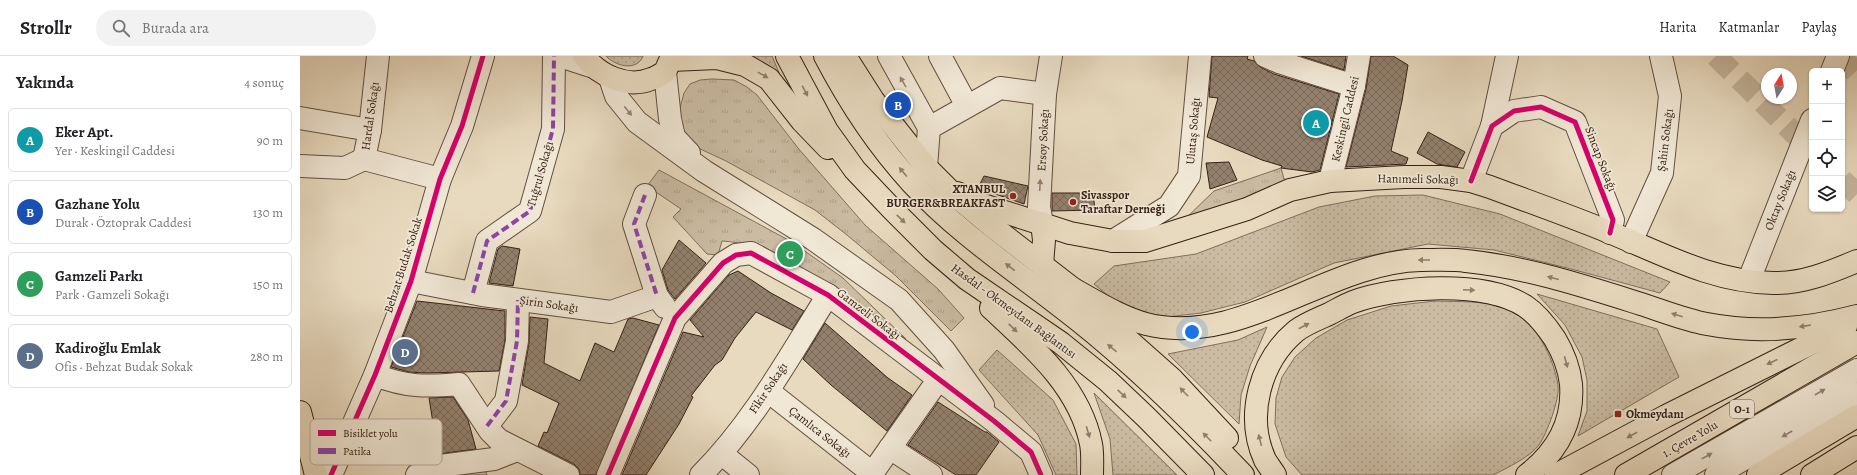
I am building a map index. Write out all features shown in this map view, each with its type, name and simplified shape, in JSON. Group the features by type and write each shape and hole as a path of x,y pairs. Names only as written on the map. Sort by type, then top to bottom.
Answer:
{"main road":[{"name":"Hasdal - Okmeydanı Bağlantısı","path":"787,56 827,131 855,170 918,235 967,279 1061,344 1108,381 1148,418 1203,475"},
{"path":"825,56 839,84 864,124 912,183 946,216 1077,319 1152,382 1244,475"},
{"path":"846,56 862,82 926,167 949,190 993,227 1073,289 1172,379 1234,446 1254,475"},
{"path":"852,56 862,82"},
{"path":"596,67 635,82 650,80 669,63 717,58 745,65 769,79 802,121 824,145 855,170"},
{"name":"Hanımeli Sokağı","path":"1043,232 1070,233 1112,241 1145,241 1247,209 1290,190 1328,188 1404,177 1441,177 1468,187 1490,187 1608,239 1664,269 1726,288 1798,281 1836,270 1857,261"},
{"name":"Hanımeli Sokağı","path":"1043,232 1111,251 1129,251 1169,244 1328,188"},
{"path":"949,190 1043,232 1042,265"},
{"name":"Hanımeli Sokağı","path":"1608,239 1631,242 1691,268 1748,285 1801,292 1829,285 1857,274"},
{"path":"1073,289 1127,318 1146,324 1169,328 1201,327 1234,320 1365,269 1418,260 1465,260 1515,268 1713,325 1768,330 1857,316"},
{"path":"967,279 987,303 1032,346 1071,394 1084,419 1092,445 1092,475"},
{"path":"1275,475 1265,460 1258,435 1256,409 1259,390 1266,369 1279,348 1297,330 1353,302 1391,293 1444,288 1488,292 1508,298 1525,306 1547,327 1564,354 1570,376 1572,400 1567,422 1554,450 1541,464 1527,475"},
{"path":"1556,475 1666,416 1857,319"},
{"name":"1. Çevre Yolu","path":"1626,475 1857,342"},
{"path":"300,412 310,451"},
{"path":"1758,475 1857,416"},
{"path":"1812,475 1857,447"},
{"path":"313,465 316,475"}],"street":[{"name":"Hardal Sokağı","path":"300,166 345,168 364,159 370,130 378,56"},
{"name":"Behzat Budak Sokak","path":"356,419 375,375 411,282 440,179 462,126 483,56"},
{"name":"Tuğrul Sokağı","path":"473,293 487,241 530,211 553,129 554,56"},
{"path":"560,56 596,67 616,96 637,122 704,170 813,239 899,300 944,350 994,421"},
{"path":"889,56 929,128 926,167"},
{"path":"940,56 967,106"},
{"name":"Ersoy Sokağı","path":"1043,232 1039,207 1045,94 1051,56"},
{"name":"Ulutaş Sokağı","path":"1112,241 1169,206 1189,176 1200,56"},
{"path":"1265,56 1279,62 1354,86"},
{"name":"Keskingil Caddesi","path":"1328,188 1354,86 1359,56"},
{"path":"1468,187 1492,126 1508,56"},
{"name":"Şahin Sokağı","path":"1631,242 1662,173 1670,96 1661,56"},
{"path":"1833,68 1838,56"},
{"path":"669,63 670,119 674,137 704,170"},
{"path":"929,128 1000,88 1045,94"},
{"name":"Sincap Sokağı","path":"1492,126 1514,111 1541,107 1575,122 1613,220 1608,239"},
{"path":"300,118 370,130"},
{"name":"Oktay Sokağı","path":"1748,285 1809,128"},
{"path":"364,159 440,179"},
{"path":"645,195 634,224 657,296 675,318"},
{"name":"Gamzeli Sokağı","path":"608,475 675,318 722,263 736,255 751,253 828,295 994,421 1031,452 1041,475"},
{"name":"Şirin Sokağı","path":"411,282 518,300 611,312 657,296"},
{"name":"Fikir Sokağı","path":"701,475 722,454 768,391 828,295"},
{"path":"487,426 506,400 517,341 518,300"},
{"path":"912,360 919,359 926,350 929,333"},
{"path":"1673,475 1857,370"},
{"path":"375,375 397,383 429,386 458,384 487,426 499,440 568,475"},
{"path":"871,474 938,380"},
{"name":"Çamlıca Sokağı","path":"768,391 871,474"},
{"path":"1716,475 1857,394"},
{"path":"890,448 931,475"},
{"path":"417,475 440,466 494,467 517,450"},
{"path":"722,454 748,475"},
{"name":"Behzat Budak Sokak","path":"331,475 335,465"}],"green space":[{"path":"606,56 643,56 636,64 626,66 610,60"},
{"path":"733,56 772,56 780,75"},
{"path":"700,80 734,80 747,87 757,95 798,148 865,225 938,289 964,318 951,331 896,276 815,210 726,161 696,147 681,130 680,108 684,93 690,84"},
{"path":"1281,168 1284,179 1294,182 1182,222 1214,191"},
{"path":"659,170 792,242 843,278 906,339 779,258 751,246 722,241 718,255 707,254 673,217 681,209 647,186"},
{"path":"1423,195 1500,214 1670,282 1660,293 1494,250 1428,244 1334,263 1245,302 1201,313 1167,317 1140,313 1112,299 1094,284 1114,266 1196,254 1319,207 1375,196"},
{"path":"1537,294 1657,329 1679,377 1578,436 1587,411 1587,380 1582,357 1565,325"},
{"path":"1435,301 1471,302 1498,306 1517,315 1535,331 1547,351 1556,374 1558,385 1557,399 1552,416 1546,433 1539,445 1524,458 1493,475 1302,475 1286,457 1275,424 1276,398 1282,377 1295,357 1316,338 1347,320 1391,306"},
{"path":"1267,327 1250,366 1241,395 1239,424 1168,354 1238,340"},
{"path":"997,350 1053,400 1076,444 1077,475 1056,475 1038,435 979,370"},
{"path":"1094,393 1177,475 1113,475 1110,439"},
{"path":"484,464 487,475 446,475"}],"building":[{"path":"1212,56 1248,56 1247,59 1254,61 1260,67 1274,74 1339,94 1320,170 1312,172 1281,168 1282,166 1262,160 1207,137 1218,98 1209,97"},
{"path":"1301,56 1346,56 1344,70"},
{"path":"1371,56 1393,56 1408,65 1391,151 1408,158 1406,164 1346,167 1366,89"},
{"path":"1428,132 1465,152 1457,167 1437,164 1417,153"},
{"path":"1229,162 1237,180 1210,189 1206,163"},
{"name":"XTANBUL BURGER&BREAKFAST","path":"984,176 1028,186 1024,204 978,188"},
{"name":"Sivasspor Taraftar Derneği","path":"1052,193 1093,193 1095,210 1052,211"},
{"path":"679,240 706,263 675,299 668,290 662,270"},
{"path":"502,246 520,249 513,286 489,283 498,249"},
{"path":"738,271 771,293 804,311 792,330 756,312 735,338 722,360 715,365 691,396 693,397 679,424 646,475 622,475 683,332 704,337 690,320 729,275"},
{"path":"417,301 505,311 505,340 499,371 426,373 409,372 391,367"},
{"path":"530,317 548,319 544,363 580,381 595,343 614,352 628,319 633,318 659,325 596,475 580,475 579,469 574,464 538,446 544,432 547,433 559,403 522,385 529,343"},
{"path":"825,323 888,378 912,395 887,431 831,385 803,359"},
{"path":"453,397 468,420 476,449 442,453 442,419 432,419 429,398"},
{"path":"938,402 987,432 999,442 976,475 956,475 908,445"}],"tunnel":[{"path":"1716,56 1809,148"},
{"path":"1840,56 1857,74"},
{"path":"1845,183 1857,194"}],"marked path":[{"path":"473,293 487,241 530,211 553,129 554,56"},
{"path":"645,195 634,224 657,296"},
{"path":"487,426 506,401 517,341 518,300"}],"cycle path":[{"path":"356,419 375,375 411,281 440,179 462,126 483,56"},
{"path":"1471,181 1492,126 1514,111 1541,107 1575,122 1613,220 1610,233"},
{"path":"608,475 675,318 723,263 736,255 751,253 828,295 994,421 1031,452 1041,475"},
{"path":"331,475 335,465"}],"place":[{"name":"Gazhane Yolu","path":"898,105"},
{"name":"Eker Apt.","path":"1316,123"},
{"name":"XTANBUL BURGER&BREAKFAST","path":"1013,196"},
{"name":"Sivasspor Taraftar Derneği","path":"1073,202"},
{"name":"Gamzeli Parkı","path":"790,254"},
{"name":"Kadiroğlu Emlak","path":"405,352"},
{"name":"Okmeydanı","path":"1618,414"}]}
